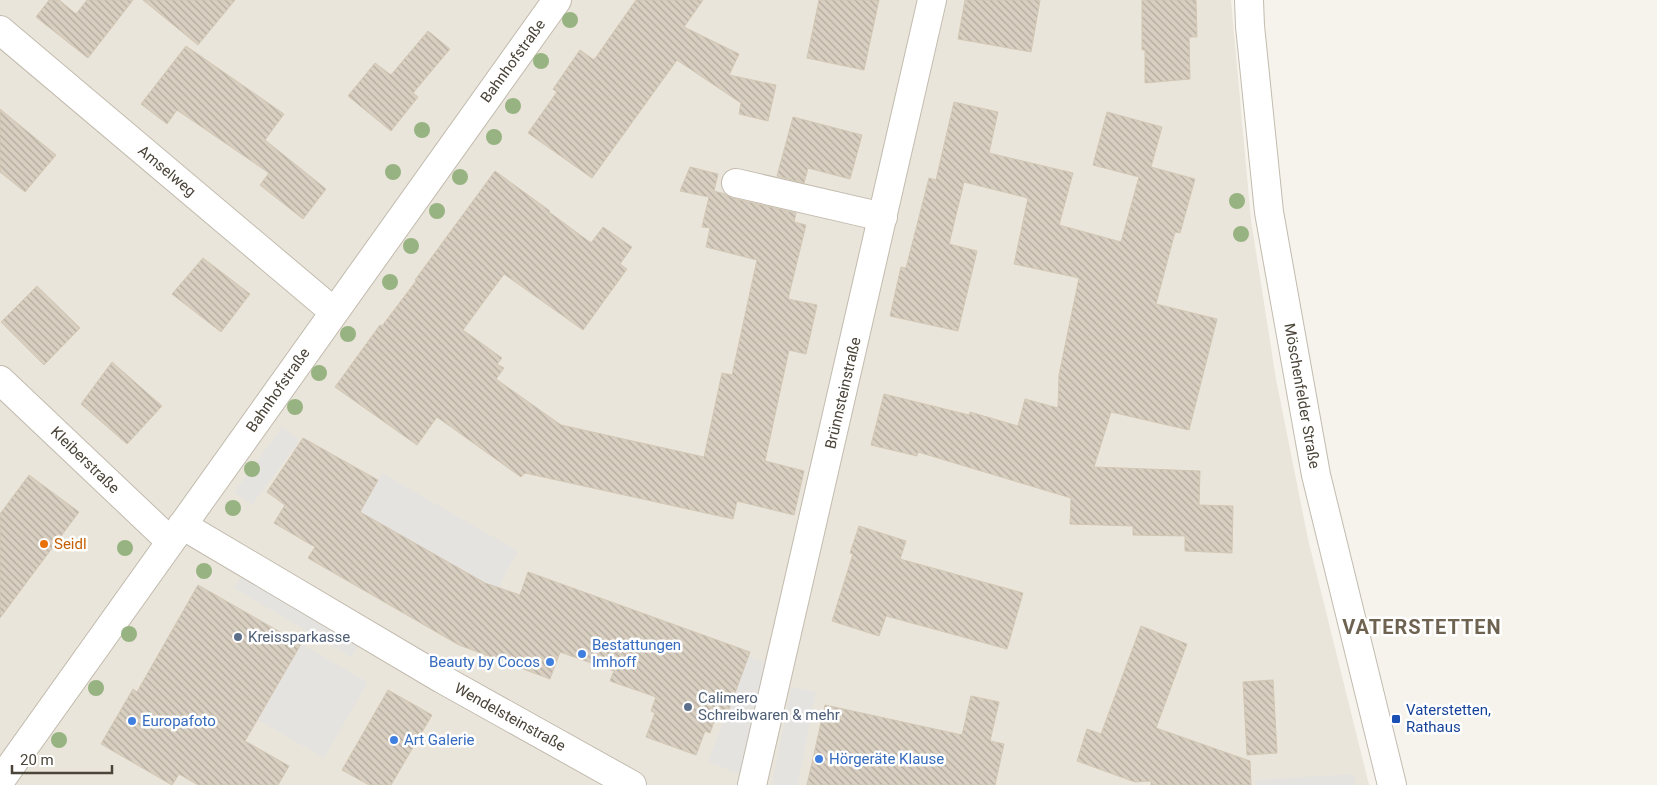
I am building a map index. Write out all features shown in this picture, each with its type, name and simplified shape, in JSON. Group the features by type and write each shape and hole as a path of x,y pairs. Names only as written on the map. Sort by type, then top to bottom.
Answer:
{"street":[{"name":"Bahnhofstraße","path":"0,781 557,0"},
{"name":"Brünnsteinstraße","path":"752,785 932,0"},
{"name":"Möschenfelder Straße","path":"1249,0 1269,212 1299,385 1316,474 1392,785"},
{"name":"Amselweg","path":"0,30 334,311"},
{"path":"736,182 883,217"},
{"name":"Kleiberstraße","path":"0,380 176,533"},
{"name":"Wendelsteinstraße","path":"176,533 442,679 603,778 632,785"}],"shaded area":[{"path":"0,0 1231,0 1251,220 1276,379 1308,539 1369,785 0,785"},
{"path":"282,427 300,440 252,505 234,492"},
{"path":"382,473 518,551 497,590 360,512"},
{"path":"241,577 358,646 351,657 234,588"},
{"path":"301,644 368,682 324,758 258,720"},
{"path":"748,656 767,663 744,776 708,762"},
{"path":"791,687 816,692 798,785 772,785"},
{"path":"1354,774 1356,785 1255,785 1255,780"}],"building":[{"path":"49,0 59,0 76,14 87,0 133,0 88,58 36,17"},
{"path":"143,0 235,0 198,45"},
{"path":"636,0 703,0 684,27 739,54 729,75 776,85 768,121 739,114 741,103 677,60 592,178 528,133 557,92 553,89 580,50 594,60"},
{"path":"819,0 879,0 864,70 807,58"},
{"path":"965,0 1040,0 1031,52 958,39"},
{"path":"1142,0 1196,0 1197,37 1189,37 1190,79 1145,83 1145,50 1142,50"},
{"path":"428,31 450,49 413,93 418,97 391,131 348,96 375,63 391,75"},
{"path":"186,46 284,114 265,140 326,189 303,219 260,185 269,173 177,110 167,124 141,104"},
{"path":"954,102 998,112 989,153 1073,173 1059,225 1121,242 1139,177 1093,165 1107,112 1162,127 1151,167 1195,179 1180,233 1175,232 1156,304 1217,319 1189,430 1111,412 1094,467 1200,471 1199,505 1233,506 1232,553 1185,551 1185,536 1133,535 1133,526 1070,524 1071,498 918,452 917,456 871,445 884,394 969,415 970,412 1018,426 1025,399 1058,408 1059,375 1079,278 1014,264 1028,198 964,182 949,244 977,251 958,331 890,316 901,267 906,268 929,178 936,180"},
{"path":"0,109 56,155 25,192 0,172"},
{"path":"793,117 862,135 850,179 808,168 804,183 777,176"},
{"path":"690,167 718,174 714,191 732,198 796,213 794,222 806,225 788,299 817,305 806,354 789,350 765,461 804,471 794,515 737,501 733,519 525,473 521,477 437,417 417,445 335,387 380,325 382,326 416,281 495,171 591,243 603,227 632,247 620,264 627,269 583,330 504,274 463,330 502,358 497,364 504,368 496,379 561,425 704,457 722,373 732,375 757,260 706,247 710,228 702,227 709,197 680,191"},
{"path":"203,258 250,294 221,332 172,294"},
{"path":"37,286 80,328 44,365 1,322"},
{"path":"112,362 162,406 127,444 81,404"},
{"path":"303,438 378,480 360,512 485,583 520,595 528,572 750,652 728,712 719,708 710,733 705,731 696,755 646,737 655,713 651,711 656,697 610,681 614,671 560,652 550,679 459,645 308,558 315,547 274,523 285,505 267,492"},
{"path":"29,475 79,512 0,618 0,514"},
{"path":"859,526 906,541 900,559 1023,593 1007,649 886,616 879,636 832,621 853,554 850,553"},
{"path":"198,585 301,644 245,741 289,766 278,785 198,785 179,774 172,785 101,744 133,689 137,692"},
{"path":"1141,626 1187,644 1156,728 1250,761 1251,785 1151,785 1151,781 1135,782 1077,761 1087,729 1101,734"},
{"path":"1273,680 1277,753 1247,755 1243,682"},
{"path":"388,690 432,715 391,785 369,785 342,770"},
{"path":"971,696 999,702 990,741 1004,744 995,785 807,785 825,705 962,735"}],"place":[{"name":"Seidl","path":"44,544"},
{"name":"Kreissparkasse","path":"238,637"},
{"name":"Bestattungen Imhoff","path":"582,654"},
{"name":"Beauty by Cocos","path":"550,662"},
{"name":"Calimero Schreibwaren & mehr","path":"688,707"},
{"name":"Vaterstetten, Rathaus","path":"1396,719"},
{"name":"Europafoto","path":"132,721"},
{"name":"Art Galerie","path":"394,740"},
{"name":"Hörgeräte Klause","path":"819,759"}],"district":[{"name":"VATERSTETTEN","path":"1422,627"}]}
